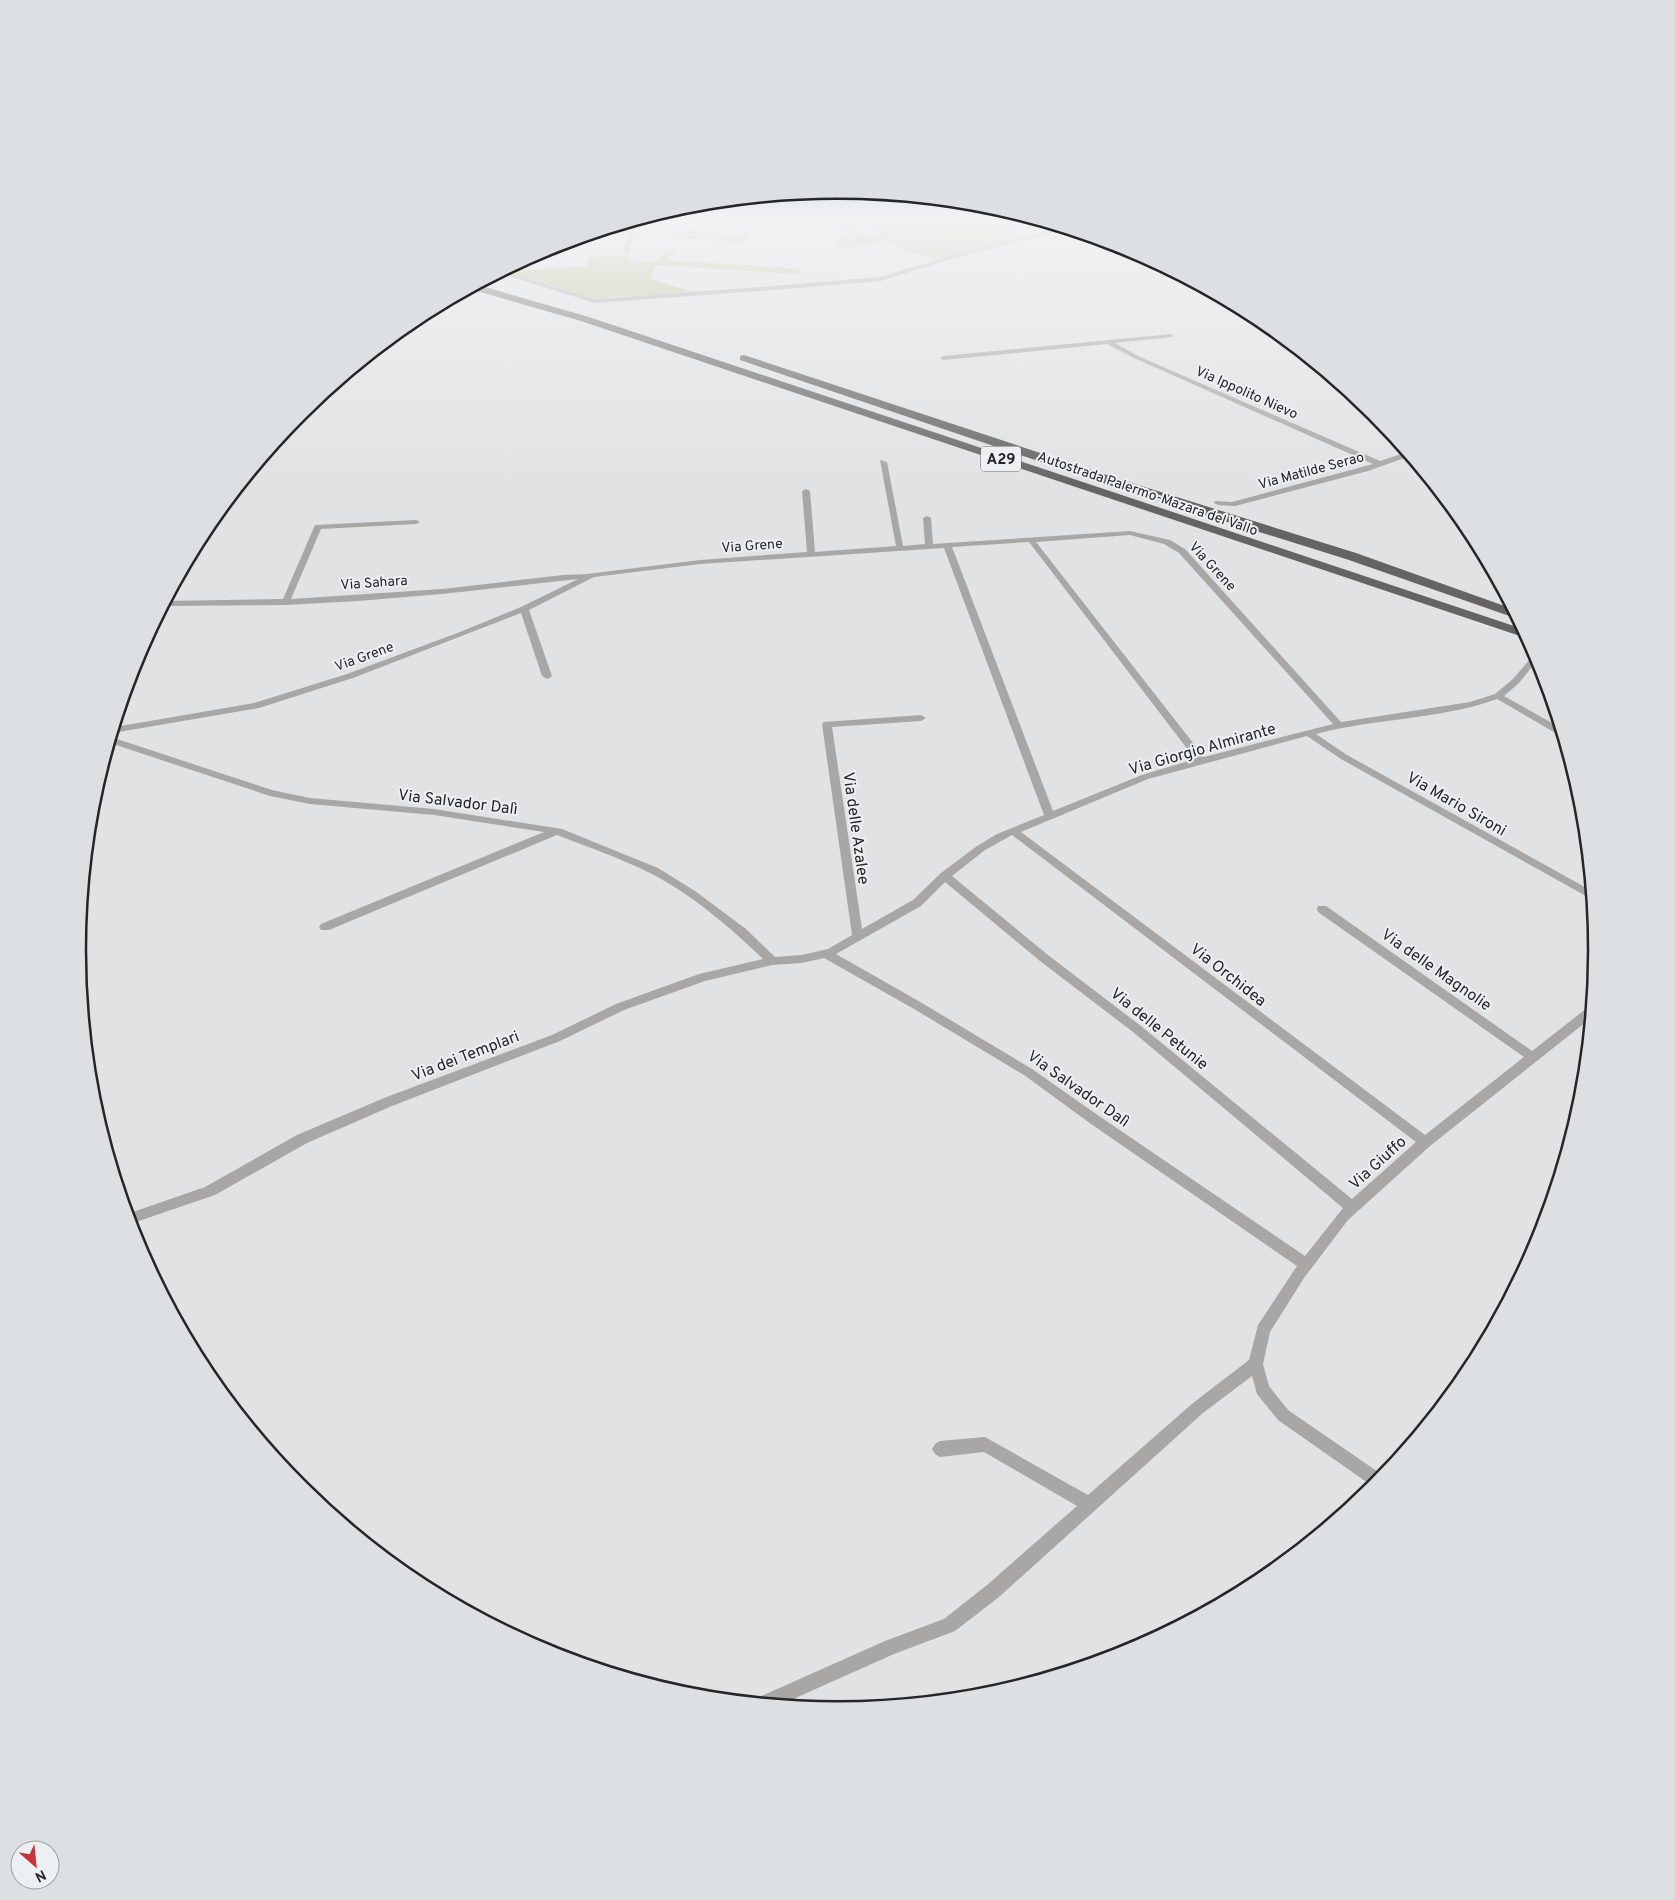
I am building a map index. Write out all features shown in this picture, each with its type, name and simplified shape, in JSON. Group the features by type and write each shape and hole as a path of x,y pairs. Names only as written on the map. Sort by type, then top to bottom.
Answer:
{"highway":[{"name":"Autostrada Palermo-Mazara del Vallo","path":"550,309 1517,632"},
{"name":"Autostrada Palermo-Mazara del Vallo","path":"593,309 1114,482 1351,556 1508,612"}],"street":[{"path":"943,358 1171,336"},
{"name":"Via Ippolito Nievo","path":"1106,341 1136,357 1380,464"},
{"name":"Via Matilde Serao","path":"1218,503 1232,504 1403,456"},
{"path":"883,462 900,549"},
{"path":"806,491 811,555"},
{"path":"926,518 929,547"},
{"path":"286,602 318,527 416,522"},
{"name":"Via Grene","path":"120,729 233,710 280,698 377,666 524,608 592,575 700,562 1130,533 1167,542 1182,552 1339,725"},
{"path":"1031,540 1202,761"},
{"path":"946,546 1049,815"},
{"name":"Via Sahara","path":"171,604 286,602 423,593 534,579 584,576"},
{"path":"524,608 547,676"},
{"path":"1531,662 1516,681 1498,696 1555,729"},
{"name":"Via Giorgio Almirante","path":"824,954 917,904 945,876 980,848 1049,815 1145,777 1339,725 1472,704 1498,696"},
{"name":"Via delle Azalee","path":"858,937 827,724 921,718"},
{"name":"Via Mario Sironi","path":"1308,733 1344,758 1586,893"},
{"name":"Via Salvador Dalì","path":"116,742 270,793 310,801 434,812 558,831 654,871 691,894 742,932 772,961"},
{"path":"326,927 558,831"},
{"name":"Via Orchidea","path":"1014,831 1425,1142"},
{"name":"Via delle Petunie","path":"945,876 1044,958 1137,1029 1352,1207"},
{"name":"Via delle Magnolie","path":"1322,909 1532,1056"},
{"name":"Via Salvador Dalì","path":"824,954 918,1006 1028,1072 1306,1264"},
{"name":"Via dei Templari","path":"136,1217 210,1191 302,1139 388,1102 556,1038 620,1007 703,977 772,961 802,959 824,954"},
{"name":"Via Giuffo","path":"1372,1477 1283,1415 1262,1389 1256,1364 1263,1330 1306,1264 1352,1207 1425,1142 1532,1056 1585,1016"},
{"path":"775,1699 891,1647 949,1625 993,1592 1198,1408 1256,1364"},
{"path":"940,1449 985,1444 1090,1505"}]}
